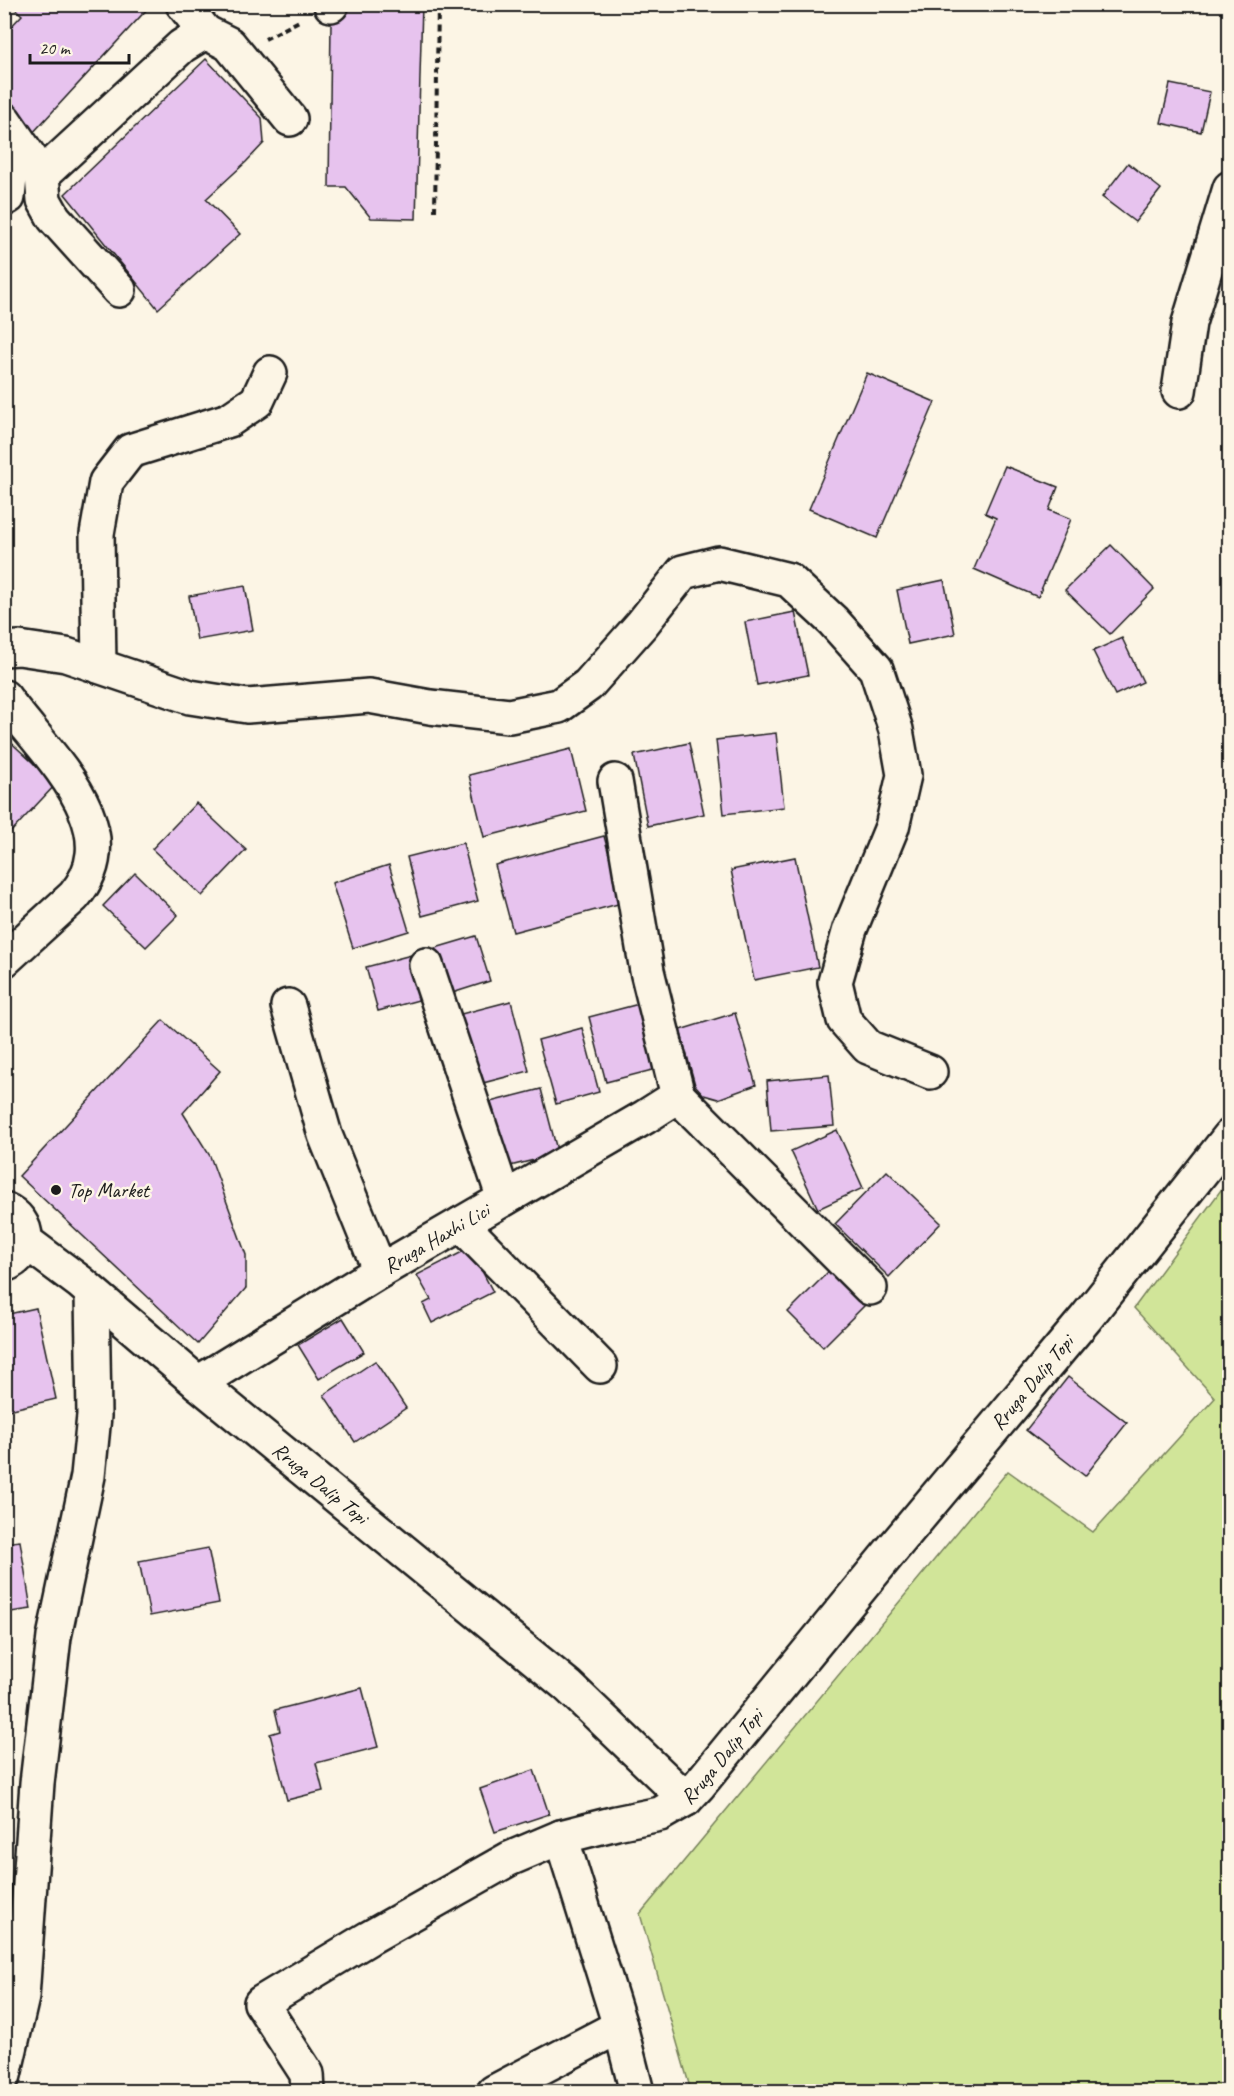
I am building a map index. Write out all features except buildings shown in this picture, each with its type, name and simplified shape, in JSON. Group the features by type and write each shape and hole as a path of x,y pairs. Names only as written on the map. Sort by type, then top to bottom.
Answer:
{"street":[{"path":"183,4 206,32 229,44 290,119"},
{"path":"42,175 182,46 206,32"},
{"path":"4,120 42,175 44,201 54,218 119,291"},
{"path":"4,159 11,168 8,197 4,200"},
{"path":"1179,390 1190,324 1230,189"},
{"path":"99,666 98,534 106,482 130,451 229,420 257,401 270,373"},
{"path":"4,649 19,648 66,655 190,697 247,706 369,696 430,707 509,716 559,706 588,685 642,624 683,572 719,563 789,580 833,621 876,669 896,730 904,775 892,827 850,929 835,982 844,1020 868,1047 930,1072"},
{"path":"4,696 18,717 73,785 86,812 93,841 93,858 89,872 78,890 4,960"},
{"path":"615,781 648,971 678,1096 870,1288"},
{"path":"426,965 504,1199"},
{"path":"288,1006 325,1135 380,1271"},
{"name":"Rruga Haxhi Lici","path":"198,1383 380,1271 678,1096"},
{"name":"Rruga Dalip Topi","path":"15,1253 92,1293 198,1383 568,1686 686,1799 1086,1318 1230,1136"},
{"path":"4,1209 15,1214 25,1232 15,1253"},
{"path":"461,1224 600,1366"},
{"path":"4,2075 22,1997 38,1783 54,1637 88,1476 94,1416 92,1293"},
{"path":"308,2091 307,2074 261,2003 509,1859 561,1837 660,1814 686,1799"},
{"path":"561,1837 620,2026 637,2091"},
{"path":"494,2091 620,2026"}],"path":[{"path":"435,211 438,4"},
{"path":"236,54 332,5"}],"green space":[{"path":"1229,1179 1229,2091 691,2091 640,1914 1008,1471 1093,1532 1215,1398 1134,1308"}],"place":[{"name":"Top Market","path":"56,1190"}]}
